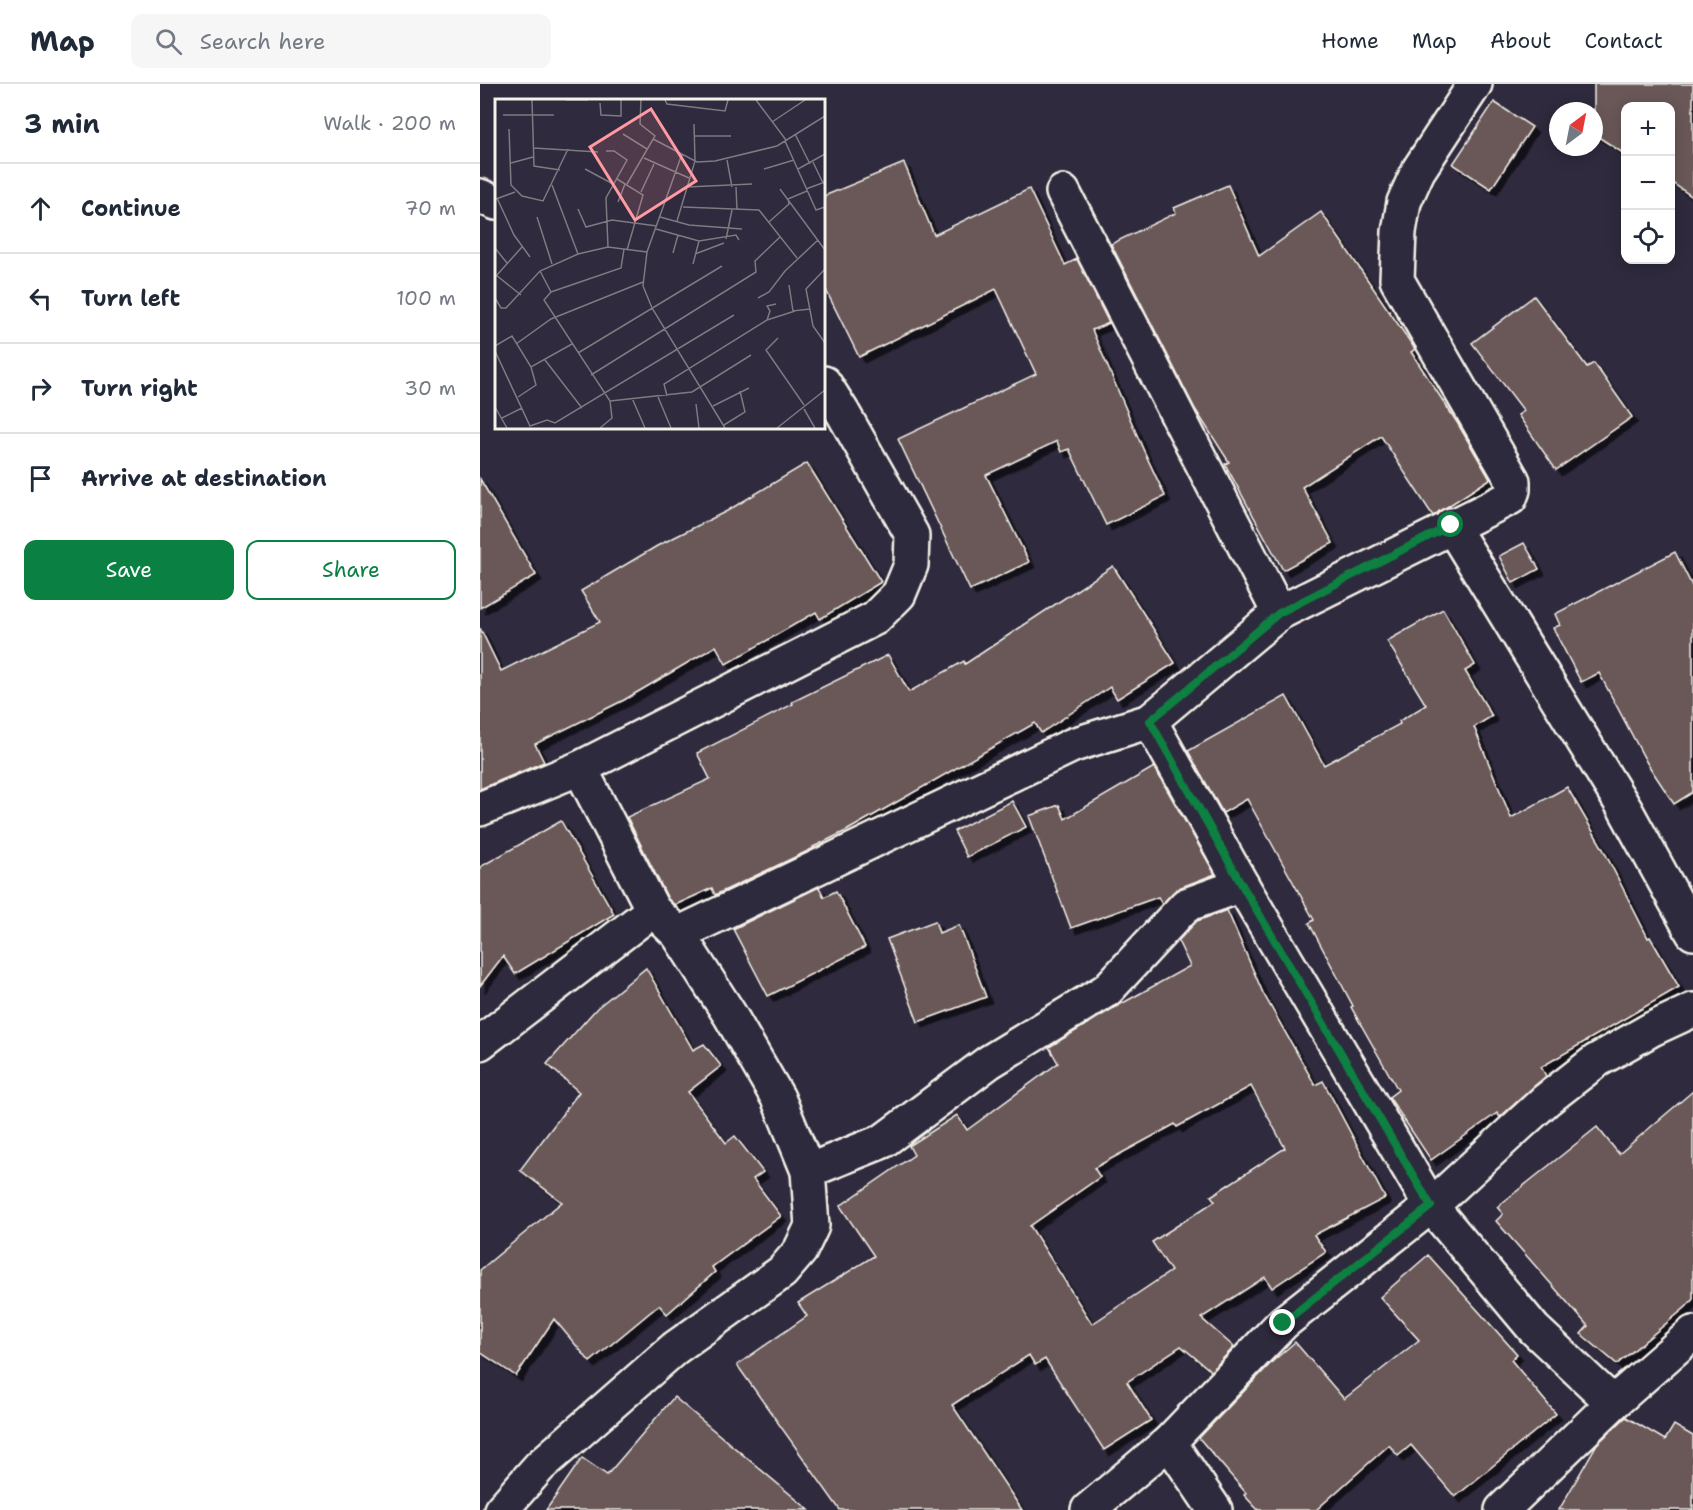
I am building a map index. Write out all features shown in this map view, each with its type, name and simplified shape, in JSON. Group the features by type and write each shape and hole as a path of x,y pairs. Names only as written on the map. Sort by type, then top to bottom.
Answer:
{"street":[{"path":"678,934 1072,745 1150,721 1279,613 1451,525 1510,498 1513,481 1397,280 1399,232 1404,202 1418,171 1475,84"},
{"path":"1063,192 1279,613"},
{"path":"480,196 495,203"},
{"path":"481,807 580,768 875,618 899,594 911,565 912,535 825,385"},
{"path":"1451,525 1625,809 1693,933"},
{"path":"1150,721 1242,885 1431,1206 1534,1329 1613,1403"},
{"path":"501,1510 540,1466 675,1348 782,1272 800,1251 812,1226 808,1170 778,1098 678,934 653,910 580,768"},
{"path":"808,1170 883,1141 989,1062 1107,990 1186,905 1242,885"},
{"path":"480,1043 653,910"},
{"path":"1088,1510 1168,1442 1283,1323 1431,1206 1546,1100 1596,1061 1652,1029 1693,1010"},
{"path":"1502,1510 1613,1403 1693,1333"},
{"path":"1168,1442 1215,1510"}],"building":[{"path":"1594,84 1693,84 1693,197 1675,185 1675,102 1621,102 1621,152 1603,140 1603,102 1594,102"},
{"path":"1494,102 1532,127 1491,189 1453,164"},
{"path":"904,163 934,235 1029,189 1065,265 1077,259 1109,323 1092,330 1165,496 1106,525 1069,449 1061,452 1057,441 986,475 1029,562 970,590 898,439 1036,374 996,289 859,357 825,288 825,196"},
{"path":"1228,185 1259,256 1321,212 1415,349 1411,352 1458,424 1490,479 1433,516 1381,436 1302,487 1333,543 1283,570 1225,464 1229,462 1195,409 1111,244 1176,213 1174,208"},
{"path":"1534,296 1587,367 1594,363 1632,417 1556,470 1518,415 1524,411 1472,343"},
{"path":"807,463 881,582 820,619 816,612 726,664 716,646 624,700 535,744 544,762 480,789 480,628 501,671 600,622 581,591 657,546 727,511"},
{"path":"480,479 536,575 480,608"},
{"path":"1524,543 1539,569 1513,583 1499,556"},
{"path":"1675,552 1693,588 1693,792 1674,804 1647,763 1599,673 1581,682 1553,628 1560,625 1555,614"},
{"path":"1113,566 1175,663 1117,699 1110,687 1041,733 1035,723 846,831 715,895 712,888 675,905 668,899 627,817 710,779 697,753 793,704 792,702 888,655 909,692 964,661 965,664"},
{"path":"1443,609 1475,665 1465,671 1492,716 1474,727 1511,818 1567,787 1602,847 1648,938 1650,937 1679,987 1541,1067 1546,1076 1500,1117 1497,1113 1431,1160 1389,1097 1398,1090 1351,1007 1353,1006 1309,923 1314,920 1247,799 1223,813 1188,751 1286,696 1324,765 1400,724 1399,721 1426,705 1387,641"},
{"path":"1154,767 1215,874 1179,888 1162,904 1158,897 1071,928 1029,816 1059,805 1065,819"},
{"path":"1012,801 1026,827 967,857 954,831"},
{"path":"561,821 614,914 515,974 503,956 480,986 480,867"},
{"path":"819,887 824,897 836,891 865,947 768,996 733,929"},
{"path":"1227,910 1263,993 1315,1085 1323,1081 1385,1198 1314,1235 1326,1252 1272,1288 1265,1277 1201,1318 1234,1347 1211,1371 1181,1346 1127,1382 1151,1420 1104,1450 1045,1359 1035,1365 1029,1355 952,1405 1022,1510 840,1510 737,1365 807,1316 798,1303 874,1256 840,1206 914,1155 909,1146 957,1115 967,1130 1058,1063 1049,1047 1190,966 1178,941 1197,921","holes":["1251,1086 1285,1148 1211,1196 1215,1201 1152,1242 1171,1271 1092,1324 1030,1226 1100,1177 1094,1168 1175,1124 1177,1127"]},
{"path":"935,921 939,933 959,925 986,997 918,1022 887,939"},
{"path":"646,968 693,1050 704,1044 721,1066 688,1092 726,1143 735,1136 763,1172 753,1179 781,1216 712,1267 715,1272 667,1314 659,1305 590,1362 554,1319 516,1376 480,1352 480,1270 562,1202 520,1170 579,1092 547,1064 597,1008"},
{"path":"1693,1091 1693,1299 1617,1364 1581,1334 1588,1326 1496,1221 1503,1214 1497,1207 1597,1127 1619,1154"},
{"path":"1428,1255 1517,1354 1511,1360 1556,1414 1455,1497 1411,1445 1398,1456 1389,1445 1316,1510 1258,1510 1199,1438 1273,1361 1295,1342 1344,1399 1419,1340 1380,1297"},
{"path":"674,1397 809,1510 546,1510 582,1458 607,1475"},
{"path":"1626,1417 1665,1440 1674,1425 1693,1436 1693,1510 1559,1510 1597,1444"}],"route":[{"path":"1283,1323 1431,1206 1242,885 1150,721 1279,613 1451,525"}]}
